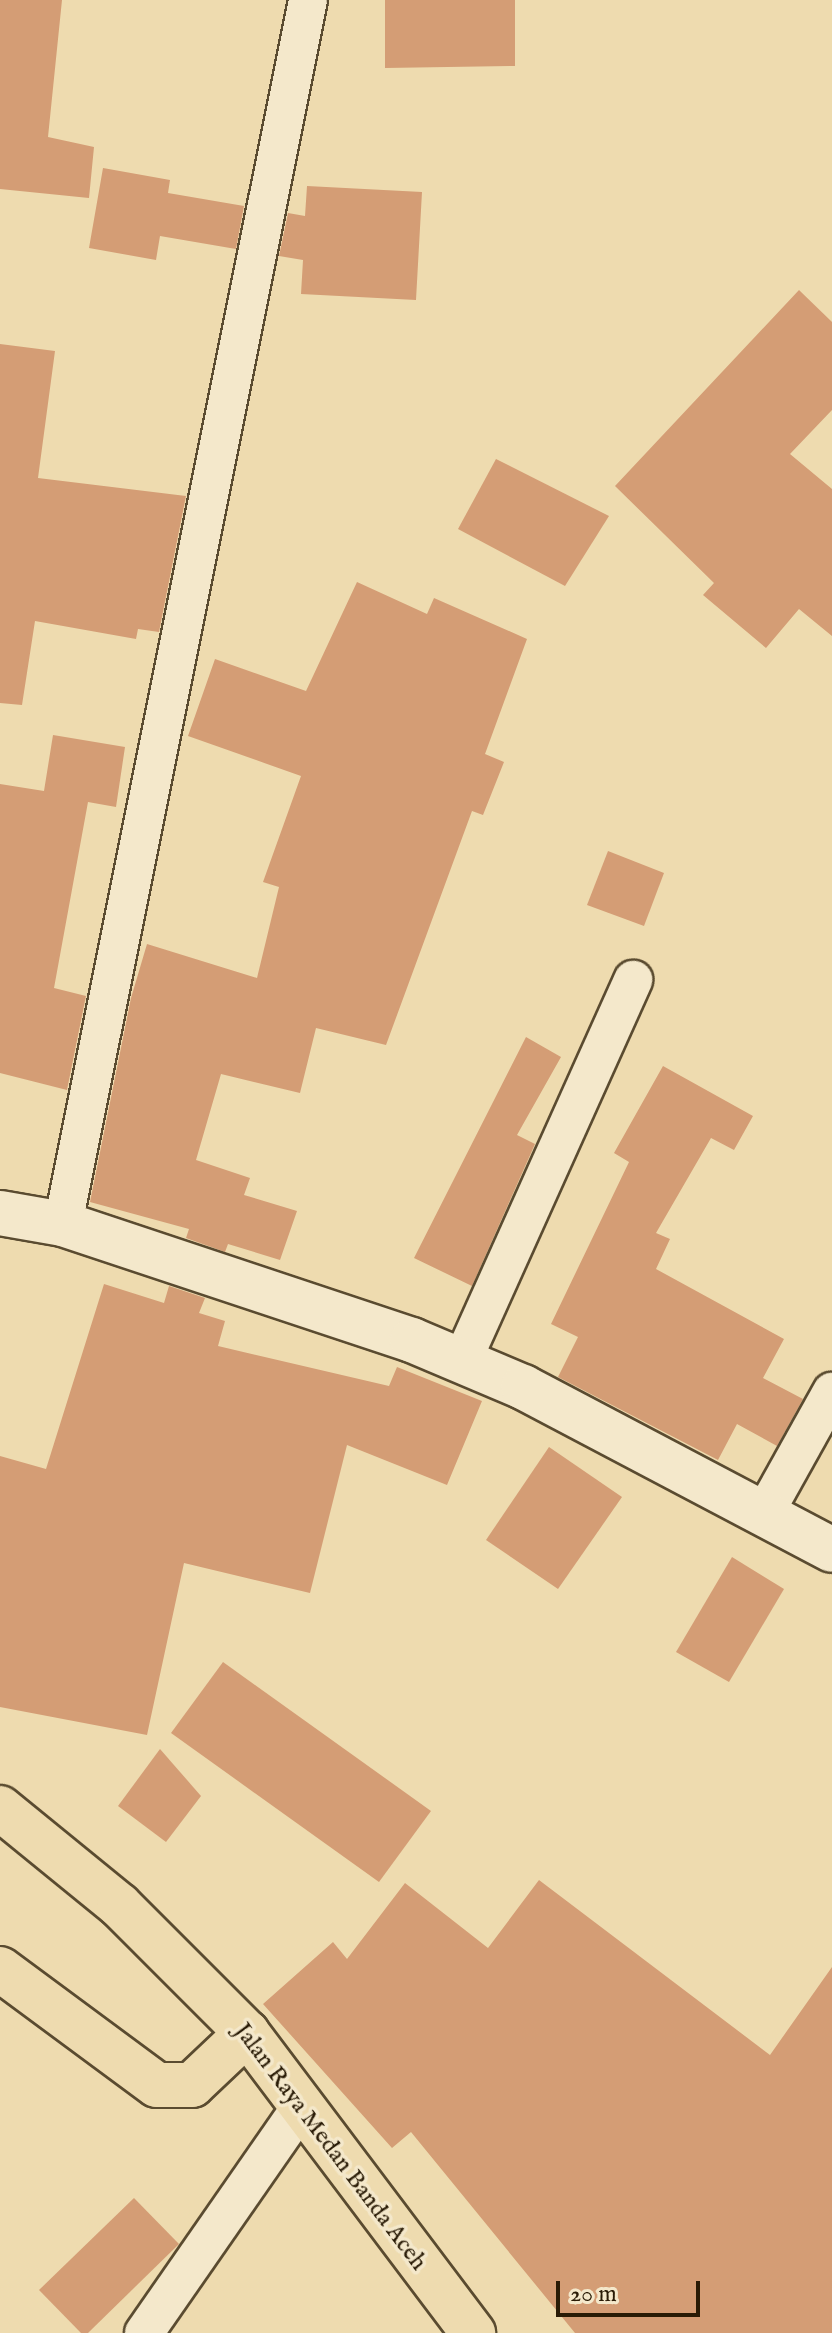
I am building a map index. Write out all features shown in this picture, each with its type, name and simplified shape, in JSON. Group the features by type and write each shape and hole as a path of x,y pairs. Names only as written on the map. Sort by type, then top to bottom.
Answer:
{"highway":[{"name":"Jalan Raya Medan Banda Aceh","path":"0,1808 119,1905 247,2033 473,2333"},
{"path":"0,1969 157,2085 192,2085 247,2033"}],"street":[{"path":"63,1224 308,0"},
{"path":"462,1361 633,980"},
{"path":"0,1213 63,1224 462,1361 832,1550"},
{"path":"764,1514 832,1392"},
{"path":"144,2333 301,2107"}],"building":[{"path":"0,0 62,0 48,137 94,147 89,198 0,189"},
{"path":"385,0 515,0 515,66 385,68"},
{"path":"103,168 170,180 168,193 244,206 236,249 160,236 156,260 89,248"},
{"path":"307,186 422,192 416,300 301,294 303,260 279,256 288,213 305,216"},
{"path":"799,290 832,322 832,410 790,454 832,489 832,636 799,609 766,648 703,595 714,583 615,486"},
{"path":"0,344 55,351 38,478 186,496 159,632 138,629 136,639 35,621 22,705 0,703"},
{"path":"496,459 609,516 565,586 458,529"},
{"path":"357,582 427,614 434,598 527,639 485,754 504,762 483,815 472,811 386,1045 316,1028 300,1093 221,1074 196,1160 250,1178 244,1195 297,1211 280,1260 228,1244 225,1252 186,1238 189,1229 90,1202 131,998 147,944 257,978 279,887 263,882 301,776 188,736 215,659 306,691"},
{"path":"53,735 125,747 116,807 88,802 54,988 86,996 67,1090 0,1073 0,784 44,791"},
{"path":"608,851 664,873 644,926 587,905"},
{"path":"526,1037 561,1057 517,1135 535,1144 472,1286 414,1258"},
{"path":"663,1066 753,1116 734,1150 711,1138 656,1233 670,1239 656,1269 784,1339 763,1378 803,1399 777,1446 737,1424 718,1460 558,1377 578,1337 551,1324 629,1162 614,1153"},
{"path":"104,1284 164,1303 169,1286 205,1298 199,1313 225,1321 218,1346 389,1386 397,1367 482,1401 447,1485 347,1445 310,1593 184,1563 147,1735 0,1707 0,1456 46,1469"},
{"path":"549,1447 622,1497 558,1589 486,1540"},
{"path":"732,1557 784,1589 729,1682 676,1652"},
{"path":"223,1662 431,1811 379,1882 171,1733"},
{"path":"160,1749 201,1796 166,1842 118,1806"},
{"path":"539,1880 770,2055 832,1967 832,2333 575,2333 411,2132 392,2148 263,2004 333,1942 347,1959 405,1883 488,1948"},
{"path":"134,2198 179,2244 88,2333 81,2333 39,2290"}]}
